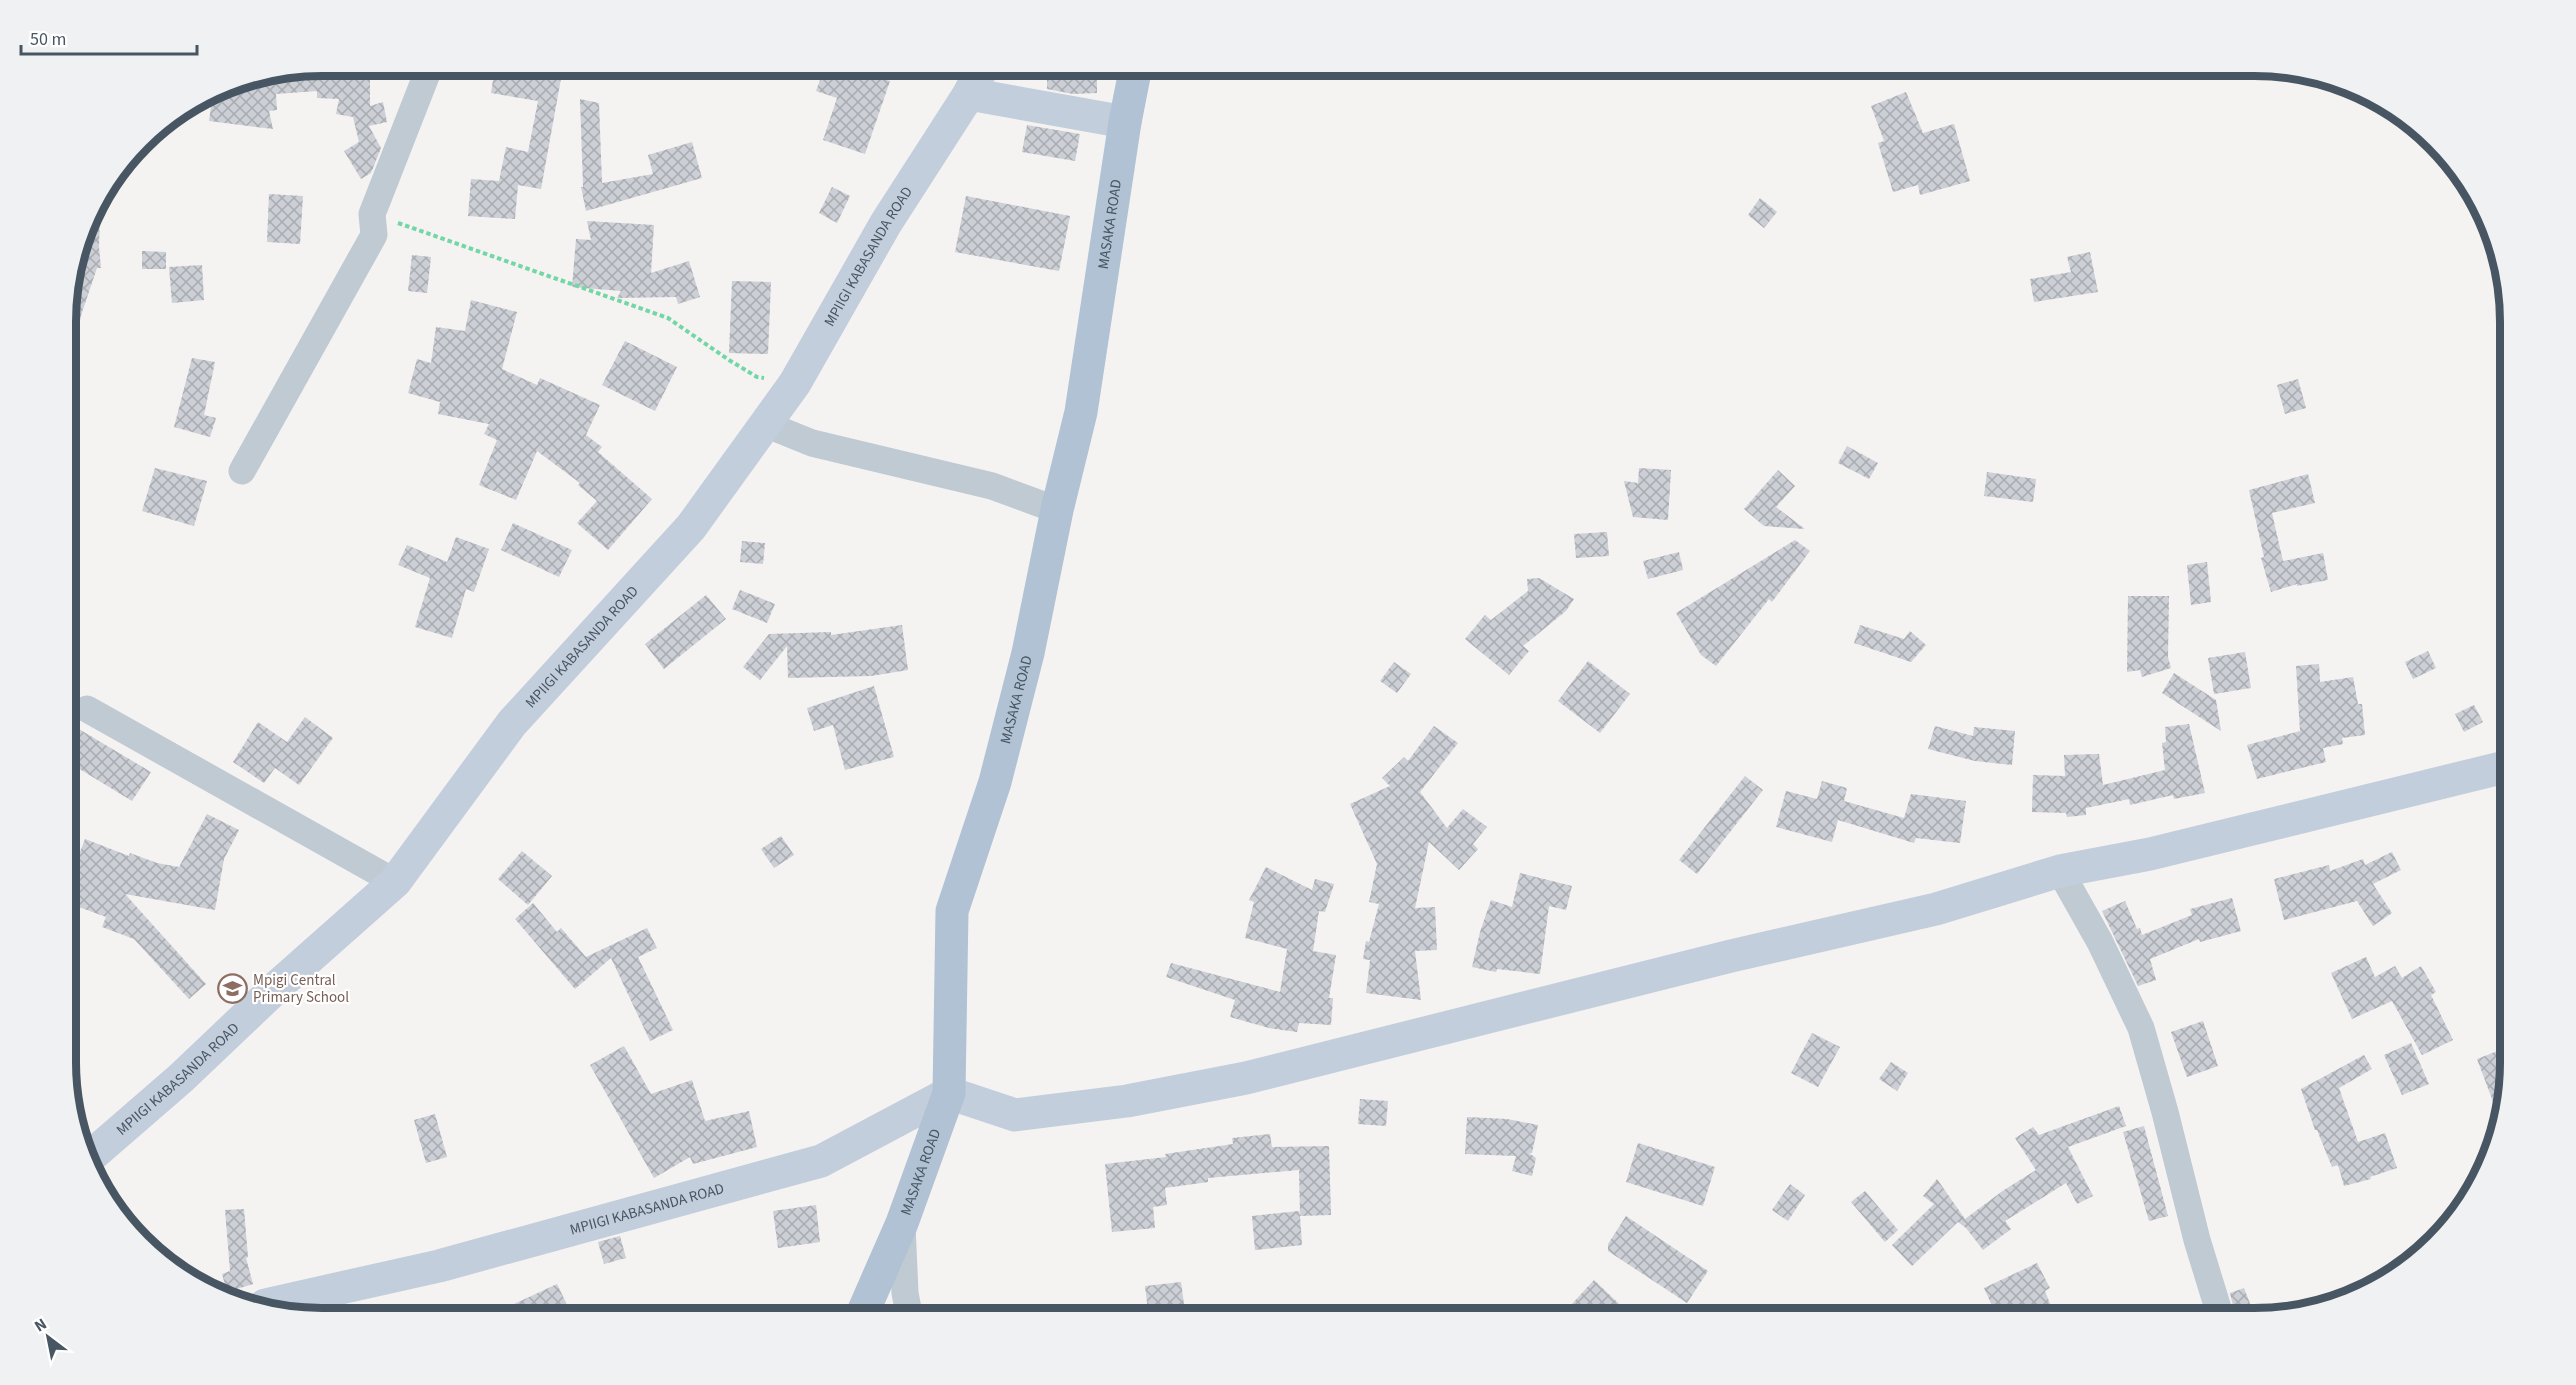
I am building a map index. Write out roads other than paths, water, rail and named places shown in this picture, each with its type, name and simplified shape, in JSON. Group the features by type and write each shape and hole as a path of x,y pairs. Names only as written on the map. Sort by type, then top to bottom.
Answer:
{"main road":[{"name":"MASAKA ROAD","path":"865,1308 902,1223 949,1094 952,911 995,782 1029,653 1057,510 1081,412 1134,76"},
{"path":"976,80 1125,122"},
{"name":"MPIIGI KABASANDA ROAD","path":"94,1153 181,1078 281,983 395,882 512,723 691,527 795,383 886,223 976,80"},
{"path":"949,1094 1015,1115 1127,1101 1235,1080 1719,959 1936,909 2060,872 2150,854 2500,768"},
{"name":"MPIIGI KABASANDA ROAD","path":"272,1303 439,1266 821,1161 949,1094"}],"street":[{"path":"242,471 374,235 372,214 426,76"},
{"path":"765,424 812,443 992,486 1057,510"},
{"path":"87,709 395,882"},
{"path":"2060,872 2100,942 2141,1028 2218,1308"},
{"path":"902,1223 905,1293 908,1308"}],"place":[{"name":"Mpigi Central Primary School","path":"232,989"}]}
